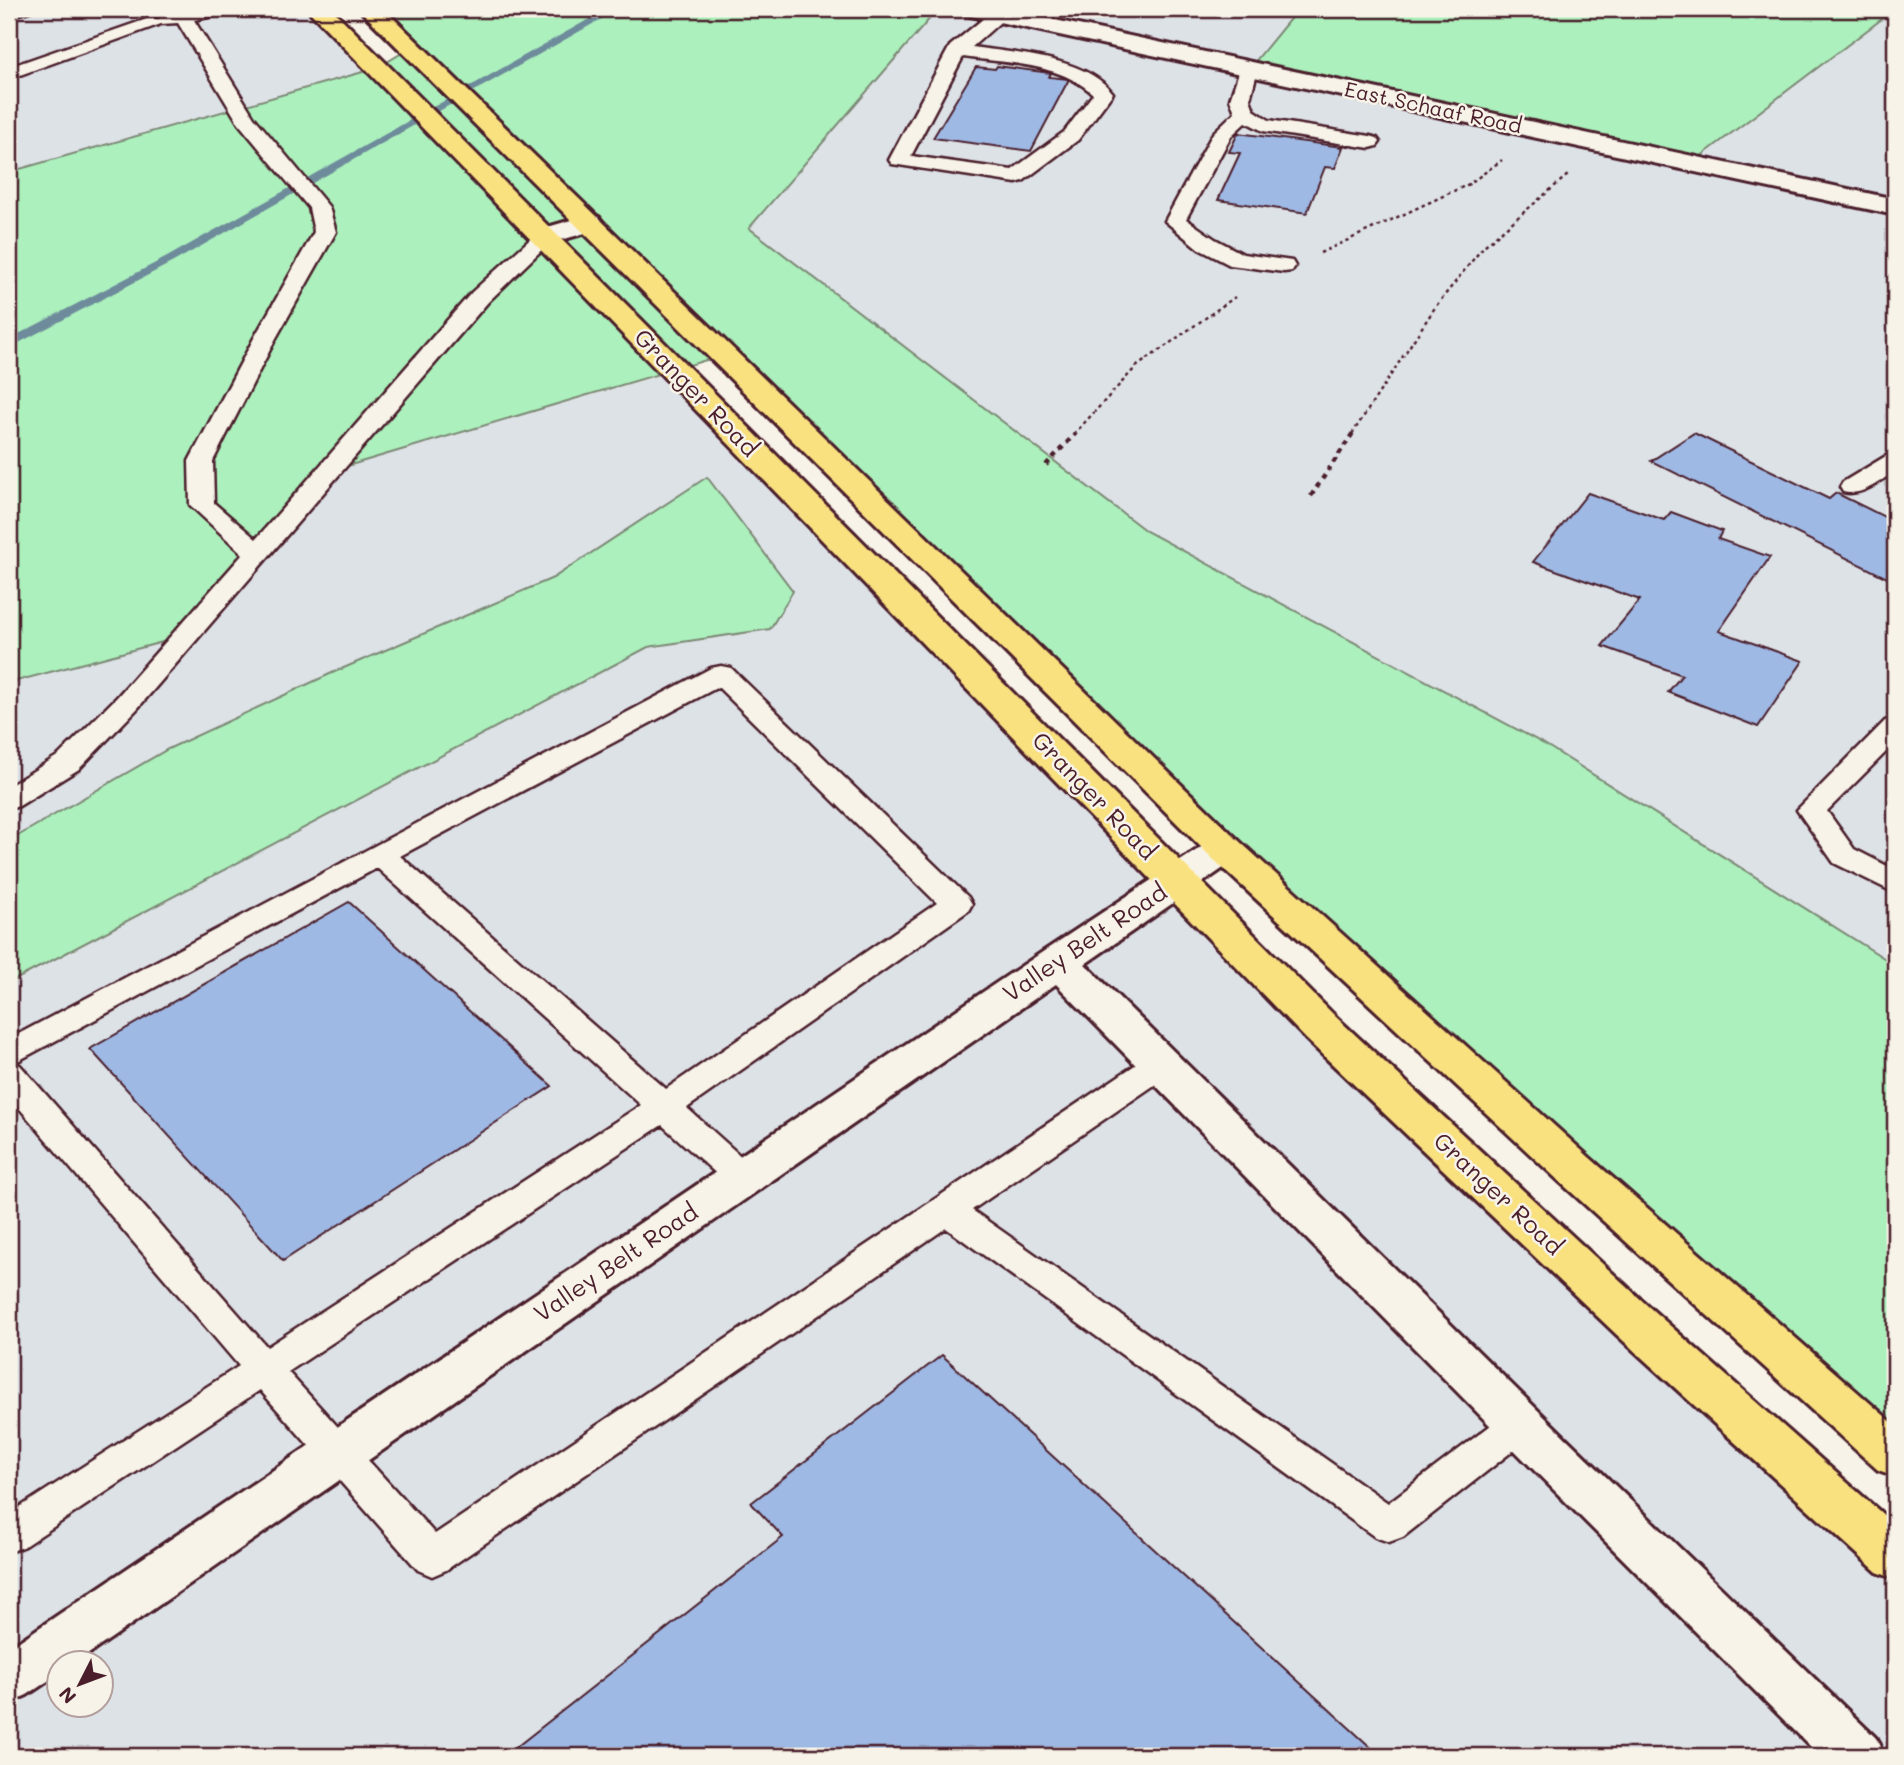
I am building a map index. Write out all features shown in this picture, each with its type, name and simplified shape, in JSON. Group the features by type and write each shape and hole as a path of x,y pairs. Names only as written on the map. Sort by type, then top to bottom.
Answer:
{"main road":[{"name":"Granger Road","path":"319,9 1361,1066 1633,1321 1895,1556"},
{"name":"Granger Road","path":"371,9 1225,849 1574,1169 1895,1455"}],"street":[{"name":"East Schaaf Road","path":"971,9 1002,12 1250,69 1895,207"},
{"path":"544,237 589,223"},
{"name":"Valley Belt Road","path":"13,1667 337,1454 1225,849"},
{"path":"1058,961 1520,1424 1857,1756"}],"lane":[{"path":"9,73 148,16 183,17 222,9"},
{"path":"957,50 1070,70 1095,82 1103,93 1071,136 1016,177 899,160 957,50 1002,12"},
{"path":"183,17 246,120 319,207 325,232 265,338 201,461 202,505 257,553"},
{"path":"1250,69 1240,99 1245,113 1263,125 1370,142"},
{"path":"1245,113 1223,133 1175,221 1207,244 1238,260 1284,266"},
{"path":"9,799 69,762 127,703 480,297 544,237"},
{"path":"1852,487 1895,461"},
{"path":"9,1053 721,674 957,904 664,1107 9,1535"},
{"path":"1895,727 1811,810 1844,856 1895,884"},
{"path":"380,854 742,1177"},
{"path":"9,1074 337,1454 432,1558 1161,1064"},
{"path":"946,1210 1389,1525 1520,1424"}],"path":[{"path":"1311,496 1436,306 1484,246 1604,144"}],"shaded area":[{"path":"9,9 319,9 377,68 9,172"},
{"path":"938,9 1298,9 1250,68 1692,163 1895,10 1895,965 1546,745 1146,531 748,228"},
{"path":"674,371 1633,1321 1895,1556 1895,1756 9,1756 9,683 185,636 327,472"}],"green space":[{"path":"371,9 938,9 749,228 1146,531 1546,745 1895,965 1895,1455 1837,1404 723,355 327,472 185,636 9,683 9,172 377,68 410,48"},
{"path":"1298,9 1895,9 1692,163 1249,69"},
{"path":"707,477 793,591 770,629 648,647 9,983 9,841 168,749 332,673 553,578"}],"building":[{"path":"9,9 41,9 9,19"},
{"path":"997,66 1051,73 1049,77 1069,79 1031,151 933,138 976,67 995,69"},
{"path":"1238,133 1343,147 1335,168 1325,167 1307,213 1218,200 1240,153 1229,152"},
{"path":"1694,433 1829,499 1836,493 1895,522 1895,582 1651,461"},
{"path":"1588,493 1664,520 1671,512 1722,531 1718,539 1770,557 1719,631 1803,661 1758,727 1668,692 1682,675 1602,646 1640,600 1533,562"},
{"path":"349,902 552,1086 283,1261 90,1049"},
{"path":"942,1355 1378,1754 505,1756 783,1537 751,1503"}],"waterway":[{"path":"9,344 171,259 614,9"}]}
